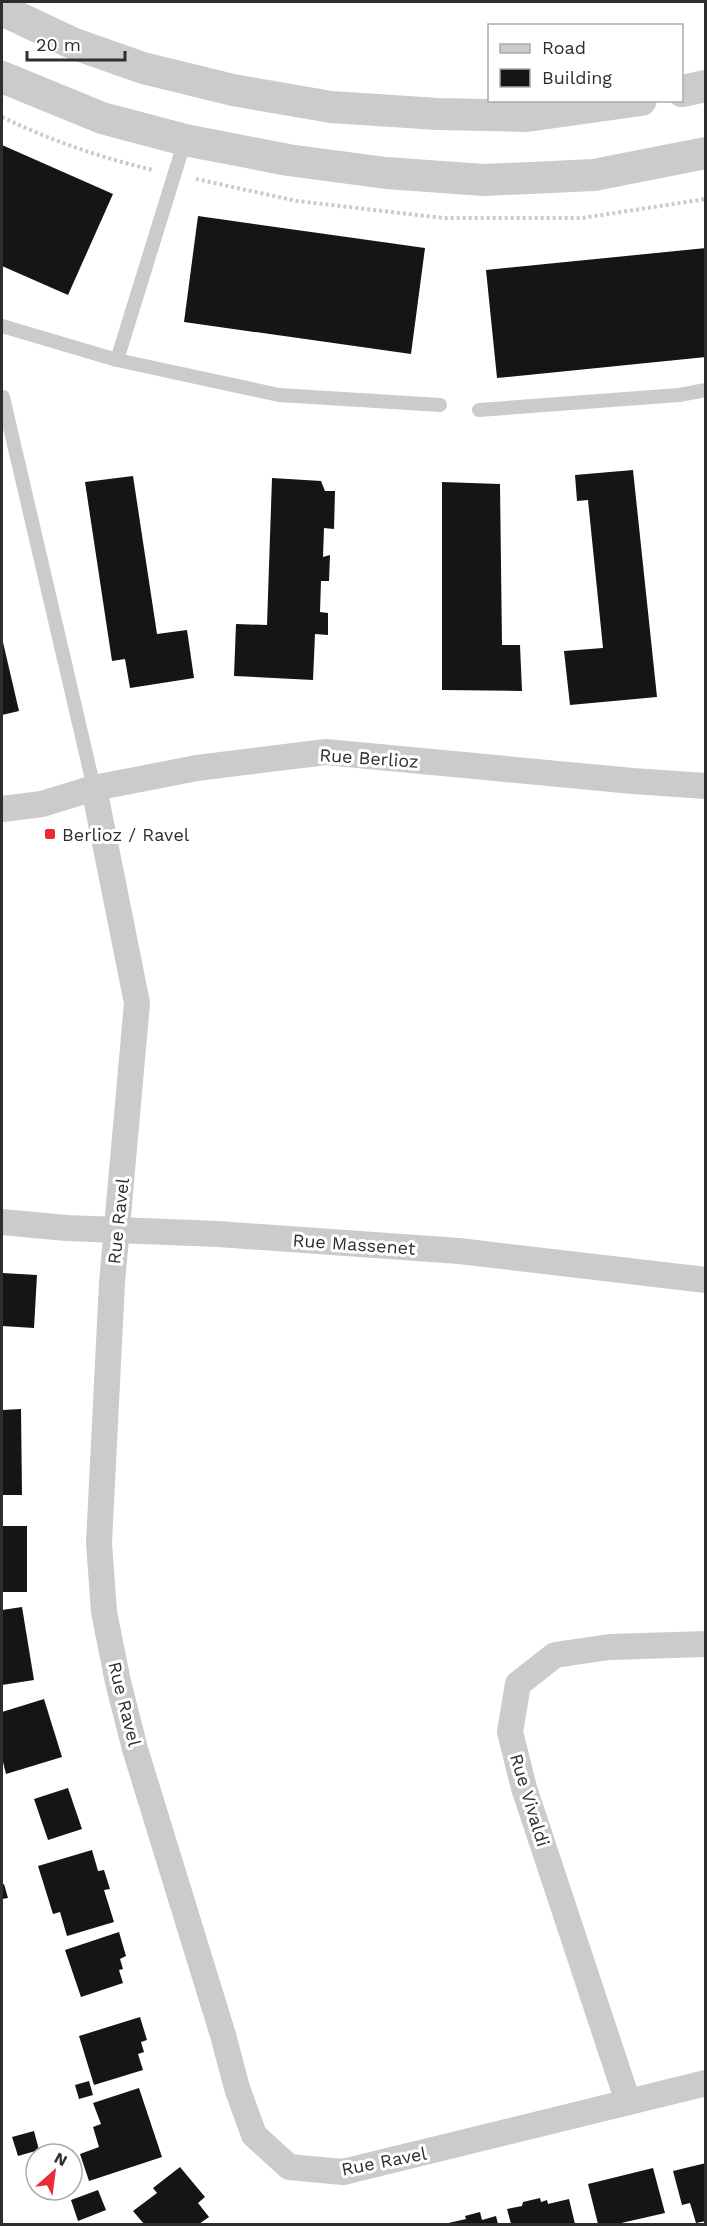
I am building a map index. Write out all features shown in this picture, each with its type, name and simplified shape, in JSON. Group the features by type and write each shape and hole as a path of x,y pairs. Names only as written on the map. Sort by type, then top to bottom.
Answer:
{"street":[{"path":"2,10 72,43 143,68 233,90 331,107 438,114 527,116 627,102"},
{"path":"2,77 102,118 185,140 288,160 386,173 484,180 594,175 705,153"},
{"path":"683,92 705,86"},
{"name":"Rue Berlioz","path":"2,809 42,804 94,788 196,768 326,752 705,786"},
{"name":"Rue Ravel","path":"94,788 137,1003 112,1283 99,1543 104,1612 135,1749 237,2088 254,2134 289,2167 344,2172 705,2083"},
{"name":"Rue Massenet","path":"2,1222 67,1228 118,1229 459,1251 705,1280"},
{"name":"Rue Vivaldi","path":"628,2102 524,1788 510,1732 518,1684 555,1655 609,1647 705,1644"}],"lane":[{"path":"117,360 185,140"},
{"path":"2,326 117,360 279,394 440,405"},
{"path":"479,410 679,395 705,390"},
{"path":"3,397 94,788"}],"building":[{"path":"2,145 113,194 68,295 2,266"},
{"path":"198,216 425,248 411,354 184,322"},
{"path":"706,248 706,357 497,378 486,270"},
{"path":"633,470 657,697 570,705 564,651 603,648 588,500 577,501 575,475"},
{"path":"133,476 157,634 187,630 194,678 130,688 125,659 112,661 85,482"},
{"path":"272,478 321,481 325,491 335,491 334,529 324,528 323,557 330,555 329,581 321,581 320,612 328,613 328,635 315,634 313,680 234,676 236,624 267,625"},
{"path":"442,482 500,484 502,645 520,645 522,691 442,690"},
{"path":"2,638 19,711 2,715"},
{"path":"2,1273 37,1275 34,1328 2,1326"},
{"path":"21,1409 22,1495 2,1495 2,1410"},
{"path":"2,1526 27,1526 27,1592 2,1592"},
{"path":"22,1607 34,1680 2,1685 2,1610"},
{"path":"44,1699 62,1757 6,1774 2,1758 2,1712"},
{"path":"68,1788 82,1829 48,1840 34,1799"},
{"path":"92,1850 98,1871 104,1870 110,1889 104,1890 114,1922 67,1936 60,1912 53,1914 38,1866"},
{"path":"4,1884 8,1898 2,1899 2,1885"},
{"path":"119,1932 126,1956 120,1959 123,1969 119,1970 123,1983 81,1997 65,1950"},
{"path":"140,2017 147,2040 141,2042 144,2052 138,2054 143,2070 94,2085 79,2036"},
{"path":"89,2081 93,2095 79,2099 75,2085"},
{"path":"139,2088 162,2157 89,2181 84,2166 84,2153 99,2147 93,2127 101,2124 93,2103"},
{"path":"34,2131 37,2142 24,2142 24,2154 18,2156 12,2137"},
{"path":"706,2163 706,2221 696,2223 690,2203 682,2205 673,2171"},
{"path":"180,2167 205,2197 198,2203 209,2217 199,2224 144,2224 133,2211 157,2193 153,2188"},
{"path":"653,2168 665,2213 617,2224 598,2224 588,2184"},
{"path":"98,2190 106,2210 78,2221 72,2202 84,2202 84,2195"},
{"path":"540,2198 541,2202 547,2200 548,2204 569,2199 575,2224 511,2224 507,2209 522,2206 523,2202"},
{"path":"480,2212 482,2220 496,2216 498,2224 444,2224 466,2219 465,2216"}],"place":[{"name":"Berlioz / Ravel","path":"50,834"}]}
